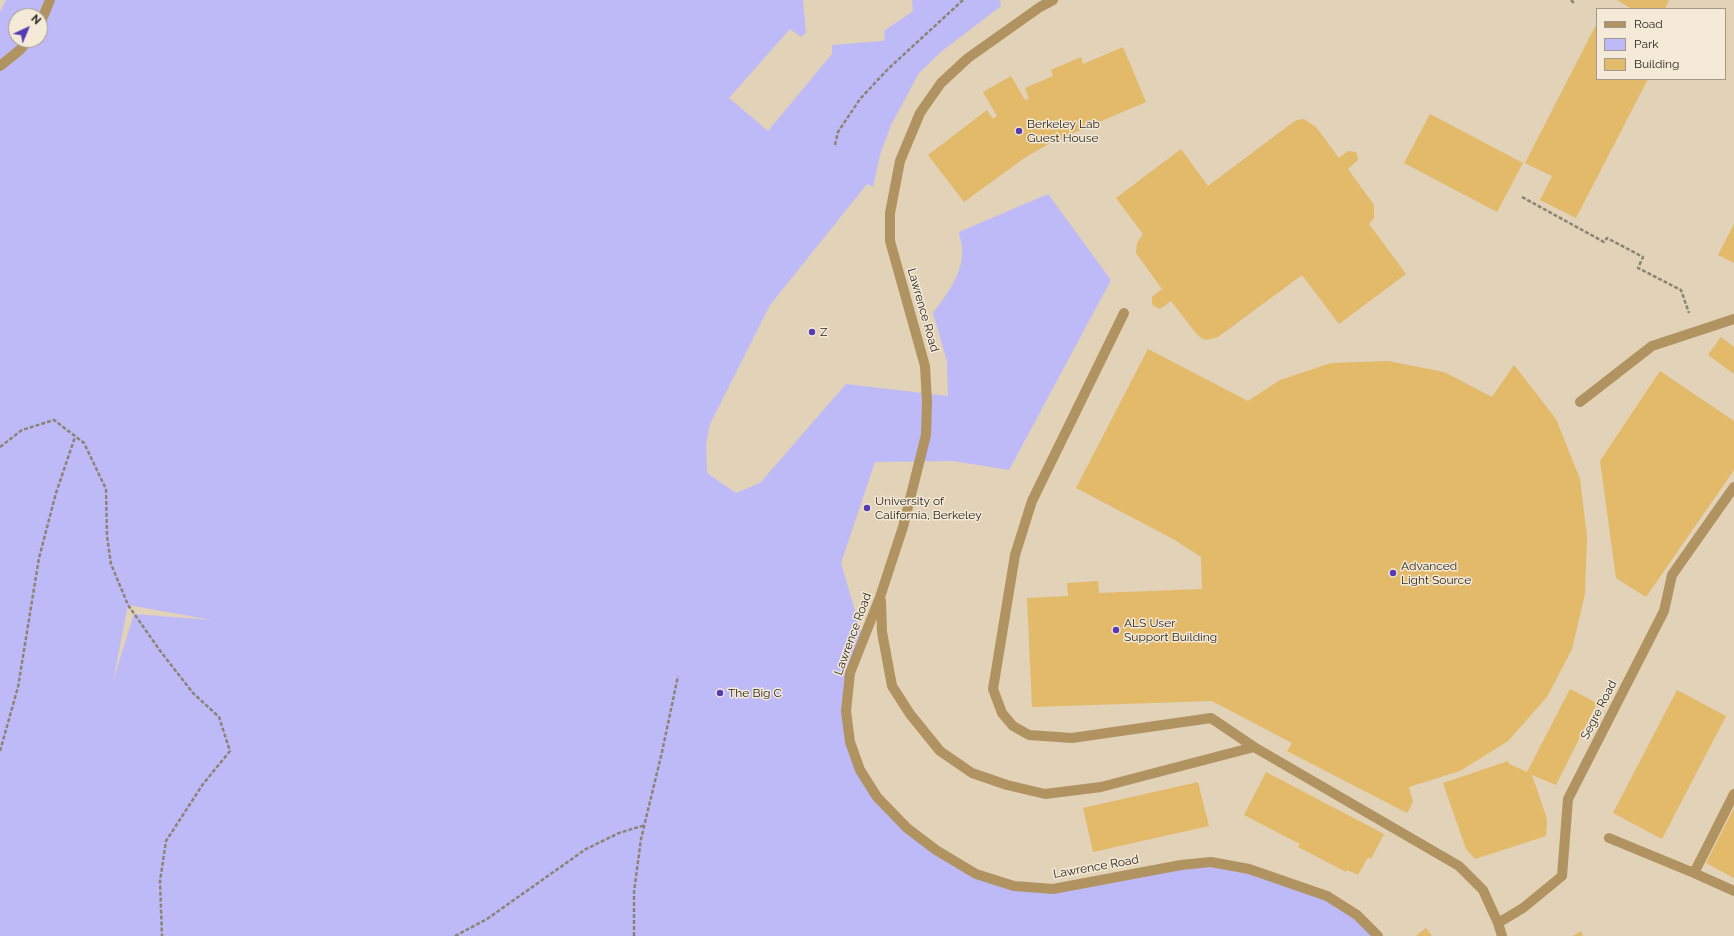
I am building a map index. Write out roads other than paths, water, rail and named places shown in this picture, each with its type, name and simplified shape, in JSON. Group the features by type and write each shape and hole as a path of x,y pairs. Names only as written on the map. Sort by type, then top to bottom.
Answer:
{"street":[{"name":"Lawrence Road","path":"1053,0 1040,7 968,58 941,83 920,113 900,161 890,213 890,241 925,366 927,402 926,436 903,527 880,597 850,673 846,711 850,742 860,770 877,797 907,828 936,850 976,874 1014,886 1054,889 1181,865 1211,862 1249,869 1327,896 1357,915 1378,936"},
{"path":"0,66 22,48"},
{"path":"1124,314 1032,501 1015,555 993,689 1002,713 1013,726 1029,735 1072,738 1211,718 1254,746 1459,866 1483,890 1498,923 1502,936"},
{"path":"1580,402 1652,346 1734,319"},
{"name":"Segre Road","path":"1498,923 1523,908 1562,876 1568,799 1664,611 1672,575 1734,487"},
{"path":"880,597 882,632 892,686 910,714 940,751 972,772 1007,785 1045,794 1102,787 1254,746"},
{"path":"1694,873 1734,794"},
{"path":"1609,838 1734,891"}],"place":[{"name":"Berkeley Lab Guest House","path":"1019,131"},
{"name":"Z","path":"812,332"},
{"name":"University of California, Berkeley","path":"867,508"},
{"name":"Advanced Light Source","path":"1393,573"},
{"name":"ALS User Support Building","path":"1116,630"},
{"name":"The Big C","path":"720,693"}]}
